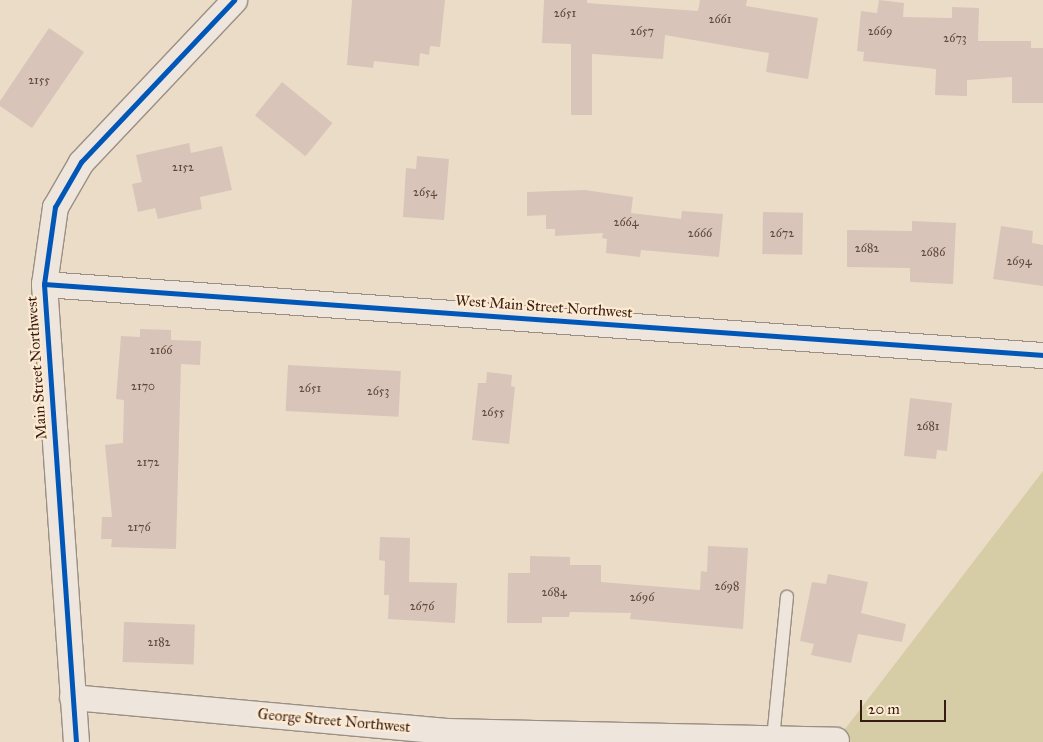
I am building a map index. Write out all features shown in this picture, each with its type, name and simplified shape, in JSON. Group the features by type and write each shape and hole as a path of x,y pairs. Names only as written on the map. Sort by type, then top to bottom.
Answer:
{"street":[{"name":"Main Street Northwest","path":"76,742 44,284 55,207 81,162 234,0"},
{"name":"West Main Street Northwest","path":"44,284 1043,355"},
{"name":"George Street Northwest","path":"72,697 447,731 836,740"}],"lane":[{"path":"773,739 786,597"}],"shaded area":[{"path":"1043,471 1043,742 835,742"}],"building":[{"path":"352,0 445,0 440,47 430,46 429,55 420,53 419,66 374,61 373,68 347,65"},
{"path":"544,0 587,0 587,3 698,11 700,0 747,0 746,6 818,18 808,79 766,72 769,53 665,35 663,59 592,54 592,115 571,115 571,44 542,43"},
{"path":"879,0 904,3 903,17 952,18 952,7 979,8 978,41 1031,41 1031,48 1043,48 1043,103 1012,103 1012,77 967,80 967,96 935,95 936,69 863,61 864,52 857,51 861,11 877,13"},
{"path":"49,28 84,52 32,128 0,106 0,101"},
{"path":"282,82 333,123 305,156 255,115"},
{"path":"189,143 191,153 222,146 232,190 200,197 202,209 158,219 155,208 138,212 132,184 142,182 136,155"},
{"path":"417,156 449,159 444,220 403,217 406,168 416,169"},
{"path":"585,190 633,197 631,213 681,219 682,211 723,214 719,257 641,250 640,257 606,253 607,239 602,238 603,233 555,236 555,229 546,229 546,215 527,216 527,192"},
{"path":"763,212 803,213 802,255 762,254"},
{"path":"912,221 956,223 953,284 910,282 910,268 847,267 847,230 912,231"},
{"path":"1001,226 1033,231 1032,243 1043,245 1043,286 993,279"},
{"path":"140,329 171,330 171,340 201,341 200,365 181,364 176,549 111,547 112,539 101,539 102,517 112,517 105,445 123,443 124,400 116,399 121,336 140,337"},
{"path":"288,365 401,371 398,417 286,411"},
{"path":"487,372 512,375 511,386 515,387 509,444 472,440 478,383 486,383"},
{"path":"910,398 952,403 947,451 937,450 936,459 904,456"},
{"path":"380,537 410,538 409,582 457,583 455,623 388,619 389,595 384,595 385,561 379,560"},
{"path":"708,546 748,548 743,629 630,619 631,613 570,612 569,617 542,617 542,623 507,623 508,573 530,573 530,556 570,557 570,565 601,565 601,582 700,590 701,571 707,572"},
{"path":"828,574 868,582 861,613 906,624 902,642 858,634 851,663 811,655 814,644 800,641 812,582 826,584"},
{"path":"124,622 195,624 194,664 123,662"}],"cycle path":[{"path":"76,742 44,284 55,207 81,162 234,0"},
{"path":"44,284 1043,355"}]}
